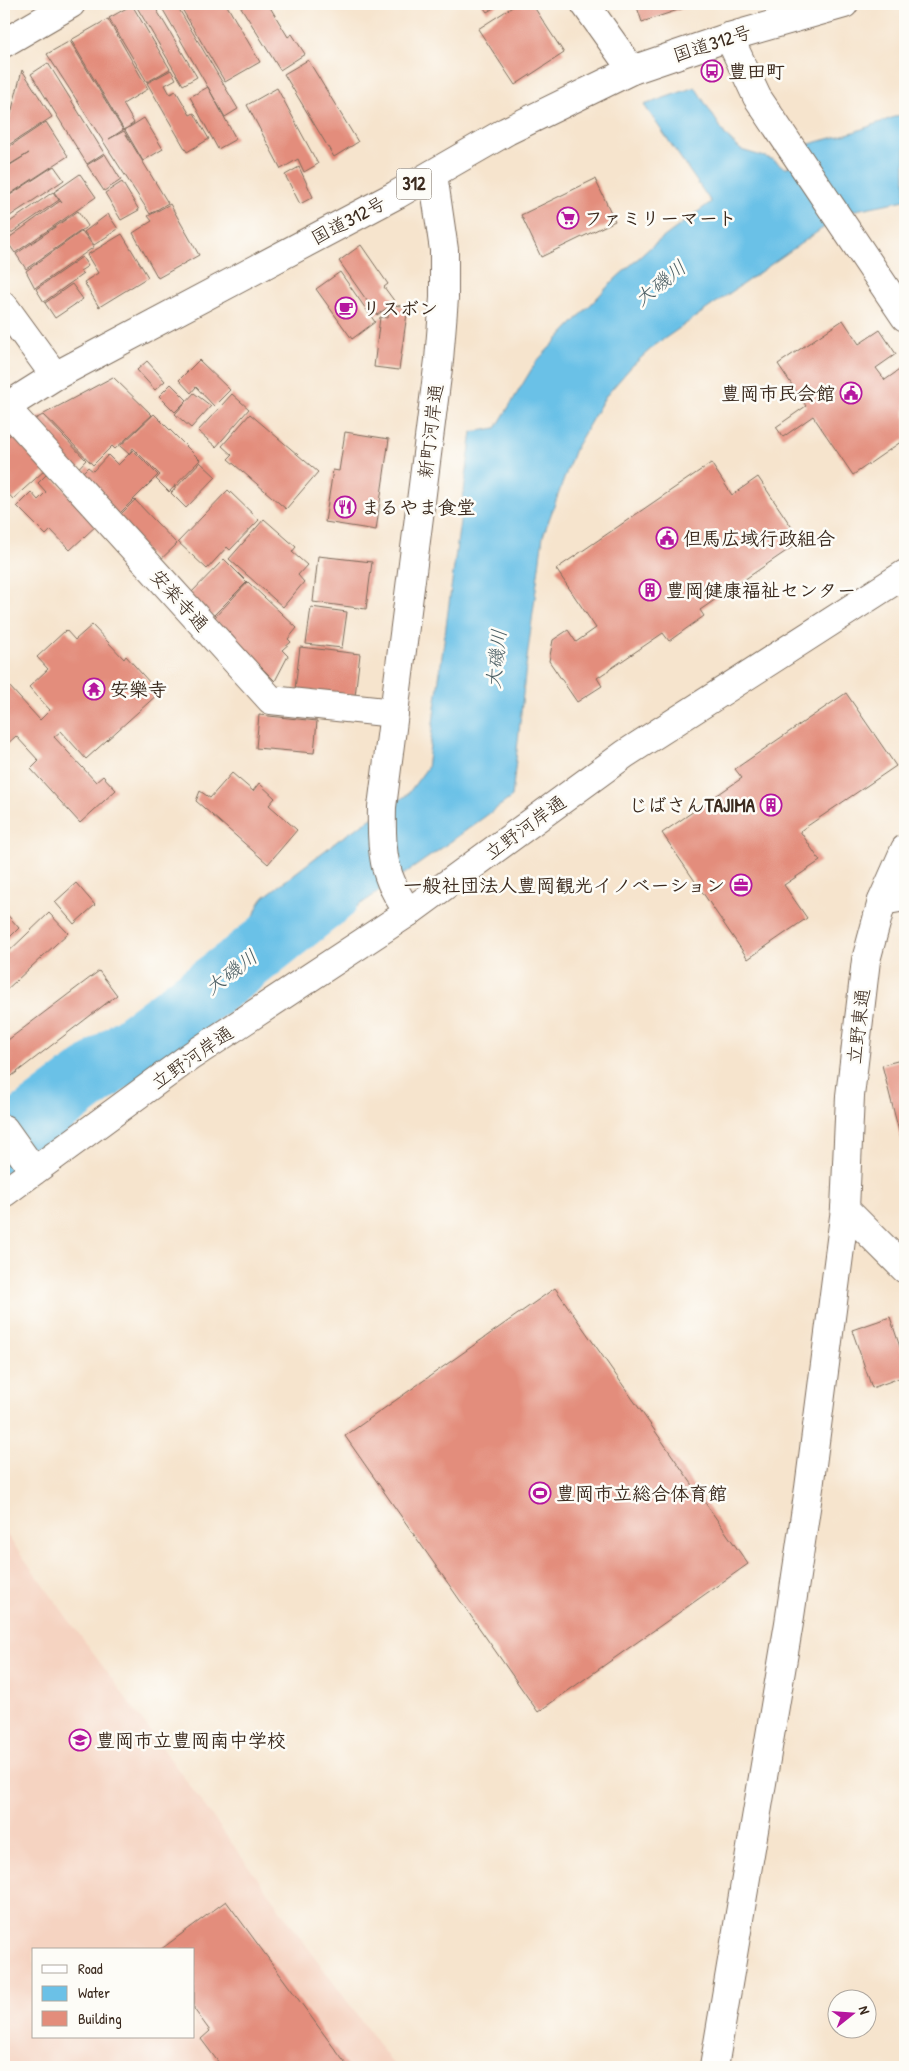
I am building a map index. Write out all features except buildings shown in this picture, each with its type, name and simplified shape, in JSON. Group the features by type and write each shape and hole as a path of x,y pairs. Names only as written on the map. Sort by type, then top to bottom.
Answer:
{"main road":[{"path":"4,43 71,4"},
{"path":"585,4 632,70"},
{"name":"国道312号","path":"4,407 55,376 433,174 507,131 632,70 729,37 844,4"},
{"path":"729,37 757,97 905,317"},
{"name":"新町河岸通","path":"403,904 388,875 381,845 382,807 440,360 444,298 444,250 433,174"},
{"path":"4,306 55,376"},
{"name":"安楽寺通","path":"4,407 270,700 394,713"},
{"name":"立野河岸通","path":"4,1193 30,1164 191,1056 403,904 625,754 905,574"},
{"name":"立野東通","path":"714,2067 789,1623 809,1488 845,1210 850,1096 866,960 894,899 905,849"},
{"path":"4,1129 30,1164"},
{"path":"845,1210 905,1269"}],"shaded area":[{"name":"豊岡市立豊岡南中学校","path":"4,1531 395,2067 4,2067"}],"water":[{"path":"695,87 726,136 741,150 772,159 785,168 793,164 802,146 854,132 905,113 905,200 846,212 654,346 631,367 605,397 575,449 543,536 526,666 512,797 274,964 252,935 255,915 264,897 340,839 407,795 427,768 472,432 496,428 536,362 614,280 652,246 711,202 644,105"}],"waterway":[{"name":"大磯川","path":"4,1142 236,969 329,895"}],"place":[{"name":"豊田町","path":"712,71"},
{"name":"ファミリーマート","path":"568,218"},
{"name":"リスボン","path":"346,308"},
{"name":"豊岡市民会館","path":"851,393"},
{"name":"まるやま食堂","path":"345,507"},
{"name":"但馬広域行政組合","path":"667,538"},
{"name":"豊岡健康福祉センター","path":"650,590"},
{"name":"安樂寺","path":"94,689"},
{"name":"じばさんTAJIMA","path":"771,805"},
{"name":"一般社団法人豊岡観光イノベーション","path":"741,885"},
{"name":"豊岡市立総合体育館","path":"540,1493"},
{"name":"豊岡市立豊岡南中学校","path":"80,1740"}]}
